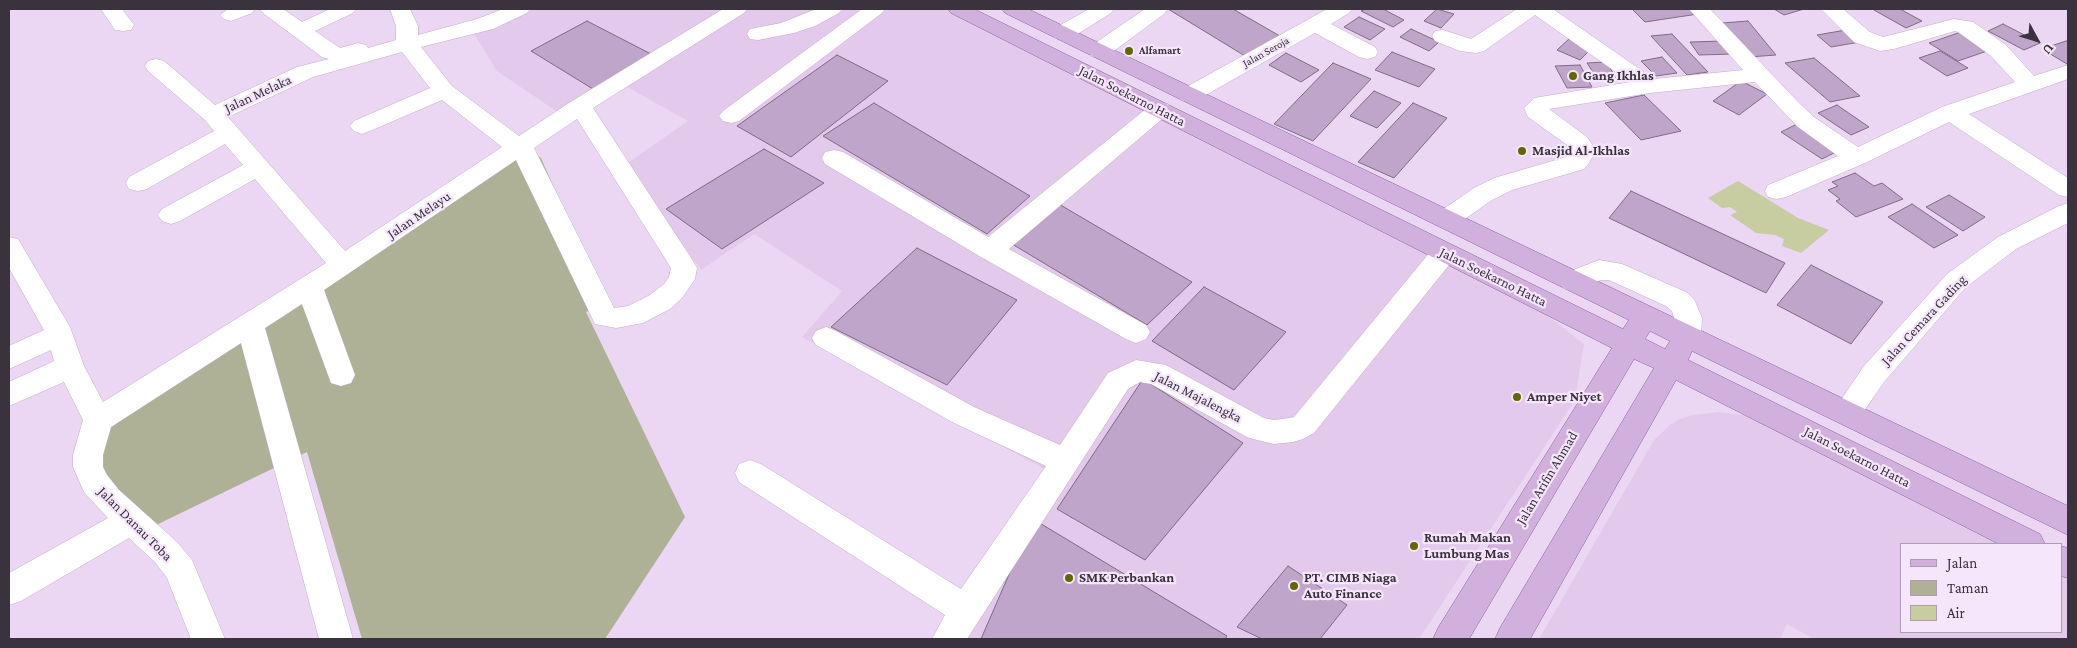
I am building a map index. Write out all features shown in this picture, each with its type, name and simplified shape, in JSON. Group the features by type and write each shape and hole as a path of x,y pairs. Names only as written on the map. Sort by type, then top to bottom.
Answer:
{"main road":[{"name":"Jalan Soekarno Hatta","path":"958,9 2027,543"},
{"name":"Jalan Soekarno Hatta","path":"1016,9 1645,317 2068,521"},
{"name":"Jalan Arifin Ahmad","path":"1450,639 1645,317"},
{"path":"1512,639 1687,337"},
{"path":"1738,397 1734,391 1733,384 1736,376 1741,372 1758,371"}],"street":[{"path":"110,9 123,26"},
{"path":"270,9 330,52 340,55 355,52 405,26 444,90 519,147 529,158 605,317 633,316 660,302 682,279 684,268 580,106"},
{"path":"301,30 346,9"},
{"name":"Jalan Melaka","path":"344,266 221,124 297,75 405,26 485,24 520,9"},
{"name":"Jalan Melayu","path":"98,420 344,266 580,106 738,9"},
{"path":"758,34 793,26 832,9"},
{"path":"730,116 875,9"},
{"path":"1056,30 1081,9"},
{"path":"1056,30 1104,9"},
{"name":"Jalan Seroja","path":"1189,95 1342,9"},
{"path":"1443,36 1468,46 1476,46 1531,9"},
{"path":"1540,9 1650,86"},
{"path":"1699,9 1806,122 1857,157"},
{"path":"1831,9 1862,37 1880,44 1954,25 1965,27 1998,50 2030,85"},
{"path":"1099,51 1157,10"},
{"path":"1315,24 1367,52"},
{"path":"138,183 221,124 156,66"},
{"path":"1777,191 1857,157 1950,112 2068,72"},
{"path":"1447,220 1483,194 1503,184 1575,163 1581,157 1584,150 1580,142 1539,116 1536,108 1538,105 1650,86 1760,75"},
{"path":"362,126 444,90"},
{"path":"990,250 1160,110"},
{"path":"1950,112 2068,189"},
{"path":"834,158 990,250 1136,332"},
{"path":"171,215 257,167"},
{"name":"Jalan Cemara Gading","path":"1847,413 1874,374 1956,281 2007,243 2068,212"},
{"path":"9,246 60,334 70,366 98,420"},
{"name":"Jalan Majalengka","path":"949,639 966,610 1118,381 1136,371 1156,373 1257,428 1274,432 1293,430 1304,425 1444,253"},
{"path":"1572,281 1599,270 1613,271 1676,299 1684,306 1688,318 1687,337"},
{"path":"310,287 341,374"},
{"path":"250,325 336,639"},
{"path":"9,358 60,334"},
{"path":"826,338 964,415 1066,462"},
{"path":"9,395 70,366"},
{"name":"Jalan Danau Toba","path":"98,420 88,455 88,467 100,488 166,552 180,570 207,639"},
{"path":"750,473 966,610"},
{"path":"9,590 133,520"}],"shaded area":[{"path":"522,9 946,9 1520,294 1584,344 1575,400 1419,639 966,639 1059,477 802,337 842,291 754,234 701,270 626,164 688,121 620,83 565,117 497,71 471,29"},
{"path":"1719,412 1750,416 1798,434 2014,543 1900,543 1900,633 2062,633 2062,568 2068,571 2068,639 1814,639 1787,624 1780,639 1539,639 1654,440 1670,425 1692,415"}],"green space":[{"path":"524,145 541,158 604,303 586,312 685,517 605,639 362,639 307,452 152,527 93,466 103,423"}],"water":[{"path":"1738,181 1798,218 1829,230 1801,253 1782,246 1784,239 1775,235 1756,233 1730,215 1737,212 1730,207 1722,208 1708,198"}],"building":[{"path":"1168,9 1233,9 1285,39 1250,59"},
{"path":"1365,9 1383,9 1404,20 1393,27 1361,11"},
{"path":"1437,9 1454,14 1441,28 1424,21"},
{"path":"1632,9 1693,9 1698,14 1645,22"},
{"path":"1774,9 1804,9 1784,15"},
{"path":"1900,9 1922,21 1906,28 1874,10"},
{"path":"1359,17 1385,29 1370,40 1344,27"},
{"path":"587,21 651,54 593,89 531,51"},
{"path":"1748,21 1776,55 1749,57 1722,23"},
{"path":"2003,24 2040,43 2024,50 1988,31"},
{"path":"1411,29 1439,42 1429,51 1400,37"},
{"path":"1846,30 1860,42 1831,47 1817,35"},
{"path":"1961,32 1990,50 1958,61 1929,43"},
{"path":"1672,34 1708,72 1687,75 1651,36"},
{"path":"1570,38 1593,47 1580,60 1557,50"},
{"path":"1724,41 1734,54 1699,55 1690,42"},
{"path":"2068,42 2067,64 2042,49"},
{"path":"1940,51 1968,68 1947,76 1919,58"},
{"path":"1392,52 1435,69 1419,87 1375,70"},
{"path":"1286,53 1319,70 1301,82 1269,65"},
{"path":"837,55 888,81 791,157 737,126"},
{"path":"1662,57 1677,73 1656,76 1641,61"},
{"path":"1814,58 1860,96 1830,102 1785,63"},
{"path":"1606,62 1617,79 1598,80 1587,63"},
{"path":"1333,63 1371,79 1313,141 1274,124"},
{"name":"Gang Ikhlas","path":"1580,65 1592,87 1567,88 1555,66"},
{"path":"1741,81 1767,94 1739,115 1713,101"},
{"path":"1374,91 1401,103 1377,128 1350,116"},
{"path":"1644,95 1681,131 1641,140 1605,103"},
{"path":"874,103 1030,196 987,234 823,136"},
{"path":"1413,103 1447,118 1394,178 1358,162"},
{"path":"1837,105 1869,127 1851,135 1818,113"},
{"path":"1801,122 1842,149 1822,159 1781,132"},
{"path":"764,149 824,183 722,249 666,209"},
{"path":"1855,173 1874,186 1882,183 1903,199 1856,217 1836,201 1840,199 1828,190 1838,186 1832,182"},
{"path":"1631,191 1785,263 1766,293 1609,218"},
{"path":"1949,195 1985,217 1963,231 1926,207"},
{"path":"1057,203 1192,282 1147,325 1012,244"},
{"path":"1912,204 1958,235 1934,248 1888,217"},
{"path":"917,248 1017,300 947,385 831,327"},
{"path":"1811,265 1883,302 1851,344 1777,305"},
{"path":"1204,287 1286,332 1234,390 1152,341"},
{"path":"1143,379 1243,443 1145,560 1057,509"},
{"name":"SMK Perbankan","path":"1033,519 1227,636 1225,639 981,639"},
{"name":"PT. CIMB Niaga Auto Finance","path":"1288,566 1347,605 1320,639 1262,639 1237,627"}],"place":[{"name":"Alfamart","path":"1129,51"},
{"name":"Gang Ikhlas","path":"1573,76"},
{"name":"Masjid Al-Ikhlas","path":"1522,151"},
{"name":"Amper Niyet","path":"1517,397"},
{"name":"Rumah Makan Lumbung Mas","path":"1414,546"},
{"name":"SMK Perbankan","path":"1069,578"},
{"name":"PT. CIMB Niaga Auto Finance","path":"1294,586"}]}
